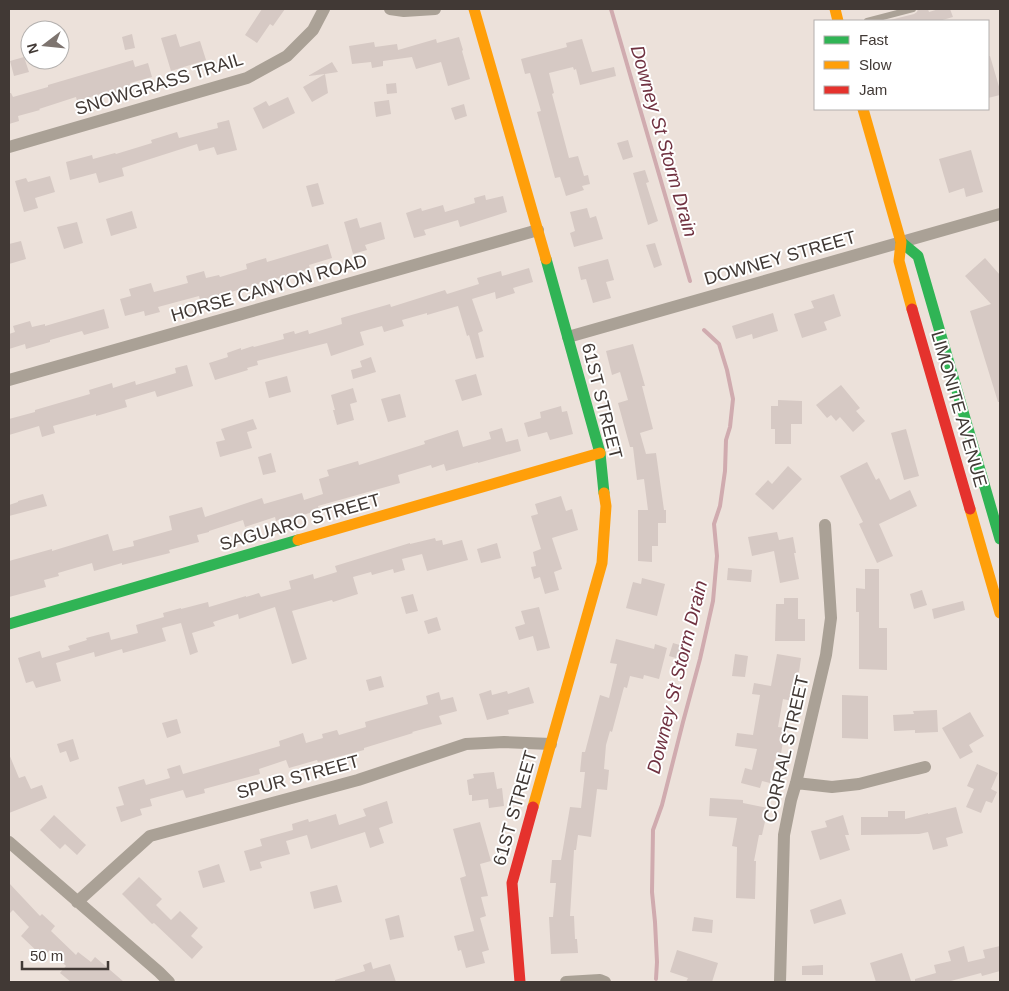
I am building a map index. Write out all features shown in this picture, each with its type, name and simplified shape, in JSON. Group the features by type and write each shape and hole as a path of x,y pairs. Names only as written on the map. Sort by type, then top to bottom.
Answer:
{"street":[{"name":"SNOWGRASS TRAIL","path":"9,147 247,78 287,56 312,30 324,9"},
{"path":"390,9 404,11 435,9"},
{"name":"61ST STREET","path":"474,9 600,453 606,506 602,564 512,883 520,982"},
{"name":"LIMONITE AVENUE","path":"863,110 901,242 899,261 925,357 1000,613"},
{"name":"DOWNEY STREET","path":"568,336 1000,214"},
{"name":"HORSE CANYON ROAD","path":"9,380 538,230"},
{"name":"LIMONITE AVENUE","path":"901,242 918,256 1000,539"},
{"name":"SAGUARO STREET","path":"9,624 600,453"},
{"name":"CORRAL STREET","path":"780,982 784,835 826,655 831,618 825,525"},
{"name":"SPUR STREET","path":"77,902 150,836 358,780 466,744 504,742 551,744"},
{"path":"796,783 832,787 859,784 925,767"},
{"path":"9,842 169,982"},
{"path":"566,982 600,980 605,982"}],"lane":[{"path":"871,20 913,9"}],"building":[{"path":"262,9 285,9 273,26 270,24 257,43 245,35"},
{"path":"918,9 928,9 929,12 939,9 950,9 953,17 942,20 890,20 917,12"},
{"path":"132,34 135,48 125,50 122,37"},
{"path":"176,34 180,47 200,41 206,60 171,71 161,38"},
{"path":"459,37 470,79 448,86 441,62 416,69 412,57 383,61 383,66 372,68 371,62 352,64 349,46 374,42 375,47 397,44 398,50 436,39 437,43"},
{"path":"582,39 592,72 614,67 616,76 580,85 576,69 574,70 573,67 549,73 554,93 552,94 569,158 578,156 584,176 588,175 590,184 582,186 584,190 566,196 560,177 555,178 537,112 541,111 530,73 525,74 521,59 567,47 566,43"},
{"path":"989,56 1000,90 1000,95 989,98"},
{"path":"20,58 20,70 28,70 29,72 14,76 10,61"},
{"path":"133,60 135,67 148,63 152,77 130,83 132,88 108,94 107,92 77,101 76,97 39,109 18,116 19,121 9,124 9,93 13,97"},
{"path":"332,62 338,72 308,76"},
{"path":"325,74 328,93 312,102 303,87"},
{"path":"396,83 397,93 387,94 386,84"},
{"path":"288,97 295,113 263,129 253,108 266,101 269,106"},
{"path":"389,100 391,114 376,117 374,102"},
{"path":"464,104 467,116 455,120 451,108"},
{"path":"229,120 237,150 217,155 214,147 199,151 197,144 122,168 124,176 99,183 96,173 70,180 66,162 92,155 93,159 116,154 152,143 151,140 177,132 179,138 218,128 217,123"},
{"path":"628,140 633,157 623,160 617,143"},
{"path":"971,150 983,192 966,197 964,188 949,193 939,159"},
{"path":"645,170 649,182 646,183 658,221 648,225 633,173"},
{"path":"50,176 55,192 35,198 38,208 24,212 15,181 26,178 28,182"},
{"path":"318,183 324,204 312,207 306,186"},
{"path":"485,195 486,200 503,196 507,212 460,227 458,220 424,230 426,235 414,238 406,213 421,208 422,211 443,205 445,212 475,203 474,198"},
{"path":"587,208 590,218 596,216 603,239 574,247 570,233 575,231 570,212"},
{"path":"132,211 137,228 111,236 106,219"},
{"path":"357,218 360,228 381,222 385,239 365,245 367,250 353,254 344,222"},
{"path":"77,222 83,243 64,249 57,227"},
{"path":"21,241 26,259 9,264 9,244"},
{"path":"655,243 662,265 654,268 646,245"},
{"path":"328,244 332,258 309,265 310,269 200,300 199,296 158,307 160,312 145,316 144,311 125,316 120,299 131,296 129,289 151,283 154,292 188,283 186,276 204,271 206,278 219,275 220,277 247,269 246,264 266,258 267,262"},
{"path":"985,258 1000,275 1000,402 998,402 970,311 991,304 965,276"},
{"path":"608,259 614,280 606,282 611,298 593,303 586,279 581,280 578,267"},
{"path":"529,268 533,282 513,288 515,293 496,299 495,292 472,299 483,331 478,333 484,357 476,359 458,306 402,320 404,326 384,332 382,326 360,332 364,345 331,356 327,343 257,361 258,365 247,368 248,370 215,380 209,363 228,357 227,353 241,348 241,350 284,339 283,334 294,331 295,334 308,330 309,334 342,324 341,318 390,304 391,307 445,290 447,294 479,284 477,278 501,271 502,276"},
{"path":"834,294 841,316 824,322 827,330 802,338 794,314 814,308 811,301"},
{"path":"104,309 109,328 84,335 82,331 26,349 25,344 9,349 9,334 15,332 13,326 30,321 32,327 45,324 45,326"},
{"path":"773,313 778,331 753,339 752,334 736,339 732,326"},
{"path":"633,344 645,386 642,386 653,429 640,433 646,454 656,453 664,510 666,510 666,523 658,523 658,546 652,546 652,562 638,561 638,510 648,510 644,479 637,480 633,447 630,447 618,403 628,400 620,372 612,375 606,351"},
{"path":"371,357 376,372 353,379 351,370 362,367 360,361"},
{"path":"187,365 193,386 157,397 155,391 125,400 127,407 53,426 55,433 42,437 39,426 9,435 9,419 90,394 89,390 112,383 113,388 135,381 136,385 176,373 175,368"},
{"path":"476,374 482,395 462,401 455,380"},
{"path":"287,376 291,392 269,398 265,382"},
{"path":"841,385 860,408 856,411 865,421 853,432 840,417 836,421 831,415 827,418 816,405"},
{"path":"353,388 357,402 350,404 354,420 337,425 331,395"},
{"path":"400,394 406,417 388,422 381,399"},
{"path":"778,400 802,401 802,424 791,424 791,444 775,444 775,429 771,429 771,406 778,406"},
{"path":"561,406 562,412 567,411 573,434 550,440 547,432 528,437 524,423 541,418 540,412"},
{"path":"253,419 257,429 247,432 252,448 220,457 216,442 225,440 221,429"},
{"path":"502,428 506,442 518,439 521,451 446,471 444,464 432,468 431,465 398,475 400,483 318,506 319,510 276,521 275,517 245,527 243,520 197,535 199,542 169,550 170,553 94,571 92,563 58,573 59,576 44,580 46,587 9,597 9,561 52,549 52,551 108,534 113,551 134,546 133,541 172,530 169,516 202,507 205,517 262,498 264,504 302,493 304,500 323,494 319,479 329,476 327,470 358,461 359,465 425,444 424,441 458,430 463,447 491,439 489,432"},
{"path":"906,429 919,476 904,480 891,433"},
{"path":"271,453 276,472 263,475 258,457"},
{"path":"867,462 876,480 879,478 890,500 910,490 917,506 879,524 893,556 877,563 859,524 863,522 840,476"},
{"path":"788,466 802,479 773,510 755,494 768,480 772,484"},
{"path":"43,494 47,506 9,516 9,505"},
{"path":"561,496 566,511 572,509 578,530 552,538 562,569 554,572 559,590 545,594 540,577 534,579 531,567 536,566 533,552 541,549 531,516 538,514 535,504"},
{"path":"777,532 779,540 793,537 799,579 780,583 774,551 752,556 748,537"},
{"path":"435,538 436,541 442,540 443,545 462,540 468,560 427,571 422,554 402,559 405,570 394,573 393,569 372,575 371,572 353,577 358,594 333,602 332,600 292,611 307,659 292,664 275,607 239,619 238,614 213,622 215,626 192,633 198,652 190,655 181,623 162,628 166,641 123,653 122,649 95,657 94,652 56,663 61,681 36,688 33,681 26,683 18,658 40,651 42,658 70,650 68,646 87,640 86,638 109,632 111,640 138,633 136,625 164,617 163,613 181,608 208,602 209,607 259,593 261,597 291,589 289,581 313,574 314,579 337,572 335,566 410,543"},
{"path":"497,543 501,558 481,563 477,549"},
{"path":"728,568 752,570 751,582 727,580"},
{"path":"865,569 879,569 879,628 887,628 887,670 859,669 859,612 856,612 856,588 865,589"},
{"path":"642,578 665,584 657,616 626,608 633,582 641,584"},
{"path":"922,590 927,605 914,609 910,594"},
{"path":"413,594 418,611 406,614 401,597"},
{"path":"784,598 798,598 798,619 805,619 805,641 775,641 776,604 784,604"},
{"path":"963,601 965,610 934,619 932,609"},
{"path":"539,607 550,648 537,651 533,636 519,640 515,627 525,624 521,611"},
{"path":"437,617 441,630 428,634 424,621"},
{"path":"616,639 654,649 655,644 667,648 659,679 644,675 643,679 630,676 627,688 624,687 612,732 610,731 606,745 604,769 609,770 607,790 597,789 591,837 578,835 576,850 574,850 570,916 574,916 578,953 551,954 549,917 553,917 556,883 550,883 552,860 561,860 570,807 581,808 585,772 580,772 582,752 585,752 600,695 609,698 617,664 610,663"},
{"path":"673,643 690,648 686,661 669,656"},
{"path":"735,654 748,656 745,677 732,676"},
{"path":"777,654 801,658 792,701 783,699 778,727 785,728 781,754 777,753 770,783 762,781 760,788 741,783 745,768 752,770 757,749 735,746 737,733 753,735 760,695 752,694 754,683 771,686"},
{"path":"381,676 384,687 369,691 366,680"},
{"path":"529,687 534,703 508,710 509,714 487,720 479,694 491,690 492,695 507,691 508,694"},
{"path":"439,692 441,700 453,697 457,711 439,716 442,724 364,748 364,750 318,762 317,760 289,768 286,760 259,769 260,774 204,789 205,793 186,798 183,790 150,799 152,806 140,809 142,815 121,822 116,807 124,805 118,787 144,779 146,785 170,778 167,769 180,765 183,774 280,746 279,741 303,733 306,743 323,738 322,734 337,730 339,735 366,727 365,722 428,704 426,696"},
{"path":"842,695 868,696 868,739 842,738"},
{"path":"937,710 938,732 915,733 915,730 894,731 893,715 914,714 913,711"},
{"path":"970,712 984,736 969,745 973,752 960,759 942,728"},
{"path":"177,719 181,733 167,738 162,723"},
{"path":"73,739 79,759 70,762 66,751 60,753 57,744"},
{"path":"9,754 19,778 25,776 31,789 42,785 47,798 9,813"},
{"path":"977,764 998,773 991,789 997,792 992,803 986,801 981,813 966,807 974,789 967,786"},
{"path":"494,772 497,789 502,788 504,806 489,808 488,799 472,801 472,795 469,795 467,780 474,778 473,774"},
{"path":"710,798 743,800 743,803 768,808 762,835 759,835 754,861 756,861 755,899 736,898 737,847 732,846 737,818 709,816"},
{"path":"387,801 393,823 379,828 384,843 370,848 365,832 311,849 307,835 286,841 290,854 260,862 262,868 250,871 244,851 262,846 260,839 293,830 292,824 308,819 309,822 336,814 339,825 366,816 363,809"},
{"path":"956,807 963,833 946,838 948,846 933,850 928,832 919,834 861,835 861,817 888,817 888,811 905,811 905,819"},
{"path":"54,815 86,845 77,855 65,844 60,849 40,830"},
{"path":"843,815 849,835 845,835 850,850 820,860 811,831 827,827 825,821"},
{"path":"480,822 491,861 480,864 488,896 481,897 486,916 480,918 489,950 482,952 485,963 466,968 461,950 458,951 454,936 474,931 460,878 466,876 453,829"},
{"path":"219,864 225,882 203,888 198,871"},
{"path":"139,877 162,899 156,905 171,920 180,911 198,928 191,936 203,947 192,959 154,923 152,924 122,894"},
{"path":"9,883 40,916 42,914 55,926 51,931 76,955 78,952 91,962 95,957 124,982 71,982 60,973 66,966 50,950 43,957 21,936 29,927 13,910 9,914"},
{"path":"337,885 342,902 314,909 310,892"},
{"path":"841,899 846,914 814,924 810,910"},
{"path":"399,915 404,937 390,940 385,919"},
{"path":"694,917 713,920 712,933 692,931"},
{"path":"964,946 968,962 985,958 983,950 1000,946 1000,971 982,976 981,973 947,982 915,982 915,979 936,973 934,965 951,961 948,951"},
{"path":"677,950 718,963 712,982 686,982 688,978 670,972"},
{"path":"902,953 911,981 876,982 870,963"},
{"path":"371,962 373,969 390,964 396,982 335,982 335,980 365,971 363,965"},
{"path":"823,965 823,975 802,975 802,966"}],"waterway":[{"name":"Downey St Storm Drain","path":"611,9 690,281"},
{"name":"Downey St Storm Drain","path":"656,979 657,962 652,892 653,830 662,805 713,601 717,556 714,524 720,506 725,471 726,440 730,427 733,399 719,344 704,330"}],"traffic: fast":[{"path":"901,242 918,256 1000,539"},
{"path":"546,259 600,453 604,493"},
{"path":"9,624 298,540"}],"traffic: slow":[{"path":"474,9 546,259"},
{"path":"835,9 838,20"},
{"path":"863,110 901,242 899,261 912,309"},
{"path":"298,540 600,453"},
{"path":"533,807 602,563 606,506 604,493"},
{"path":"970,509 1000,613"}],"traffic: jam":[{"path":"912,309 970,509"},
{"path":"520,982 512,883 533,807"}]}
